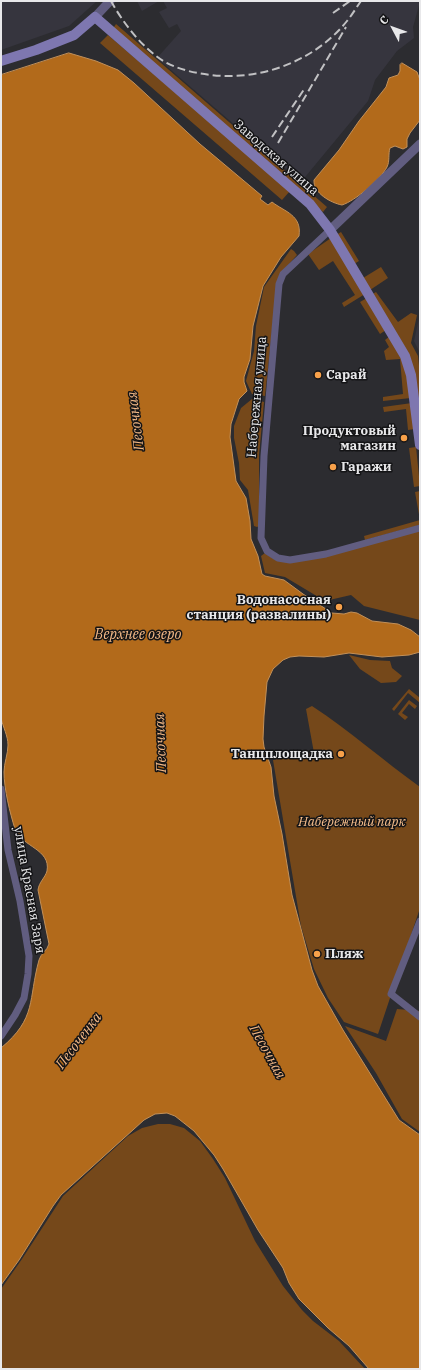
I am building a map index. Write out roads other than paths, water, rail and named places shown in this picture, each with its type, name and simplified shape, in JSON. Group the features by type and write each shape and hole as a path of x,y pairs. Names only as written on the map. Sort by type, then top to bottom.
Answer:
{"main road":[{"path":"1,61 36,50 74,35 95,17"},
{"name":"Заводская улица","path":"95,17 310,204 330,230 406,356 411,375 420,445"}],"street":[{"path":"95,17 110,1"},
{"name":"Набережная улица","path":"420,144 283,274 279,284 264,456 261,538 267,552 278,558 290,560 326,554 420,528"},
{"name":"улица Красная Заря","path":"1,789 8,850 20,901 29,956 24,998 1,1036"},
{"path":"420,925 391,994 420,1017"}],"water":[{"name":"Верхнее озеро","path":"69,53 96,61 118,70 200,144 262,196 260,199 268,205 272,202 292,215 298,223 299,236 281,257 263,286 253,326 250,359 244,377 247,391 239,399 231,424 230,437 236,481 246,498 251,539 258,556 262,574 265,576 284,580 332,613 357,613 372,621 398,624 411,630 420,637 420,652 409,655 382,657 349,653 324,657 299,656 290,657 283,660 273,669 267,682 263,739 264,747 271,767 274,796 292,895 312,970 318,986 343,1030 399,1120 420,1135 420,1369 369,1369 349,1346 328,1328 299,1299 289,1283 283,1268 258,1230 214,1155 194,1131 175,1116 167,1113 155,1114 144,1120 61,1195 1,1285 1,1048 13,1037 26,1018 32,998 39,960 49,944 38,890 47,871 47,864 45,858 24,840 15,829 4,779 8,742 1,718 1,75"},
{"path":"402,63 417,72 420,80 420,120 407,139 407,147 403,149 395,146 390,148 388,165 384,172 374,183 354,199 342,205 328,200 316,189 314,180 339,150 359,121 386,87 389,78 398,75 400,65"}],"railway":[{"path":"111,1 121,18 134,35 157,57 176,67 193,72 230,76 249,75 268,71 303,57 334,35 349,19 361,1"},
{"path":"333,13 350,1"},
{"path":"278,143 346,27"},
{"path":"272,137 305,88"}],"place":[{"name":"Сарай","path":"318,375"},
{"name":"Продуктовый магазин","path":"404,438"},
{"name":"Гаражи","path":"333,467"},
{"name":"Водонасосная станция (развалины)","path":"339,607"},
{"name":"Танцплощадка","path":"341,754"},
{"name":"Пляж","path":"317,954"}],"water label":[{"name":"Песочная","path":"136,421"},
{"name":"Песочная","path":"161,743"},
{"name":"Песоченка","path":"79,1041"},
{"name":"Песочная","path":"267,1052"}],"park label":[{"name":"Набережный парк","path":"352,822"}]}
